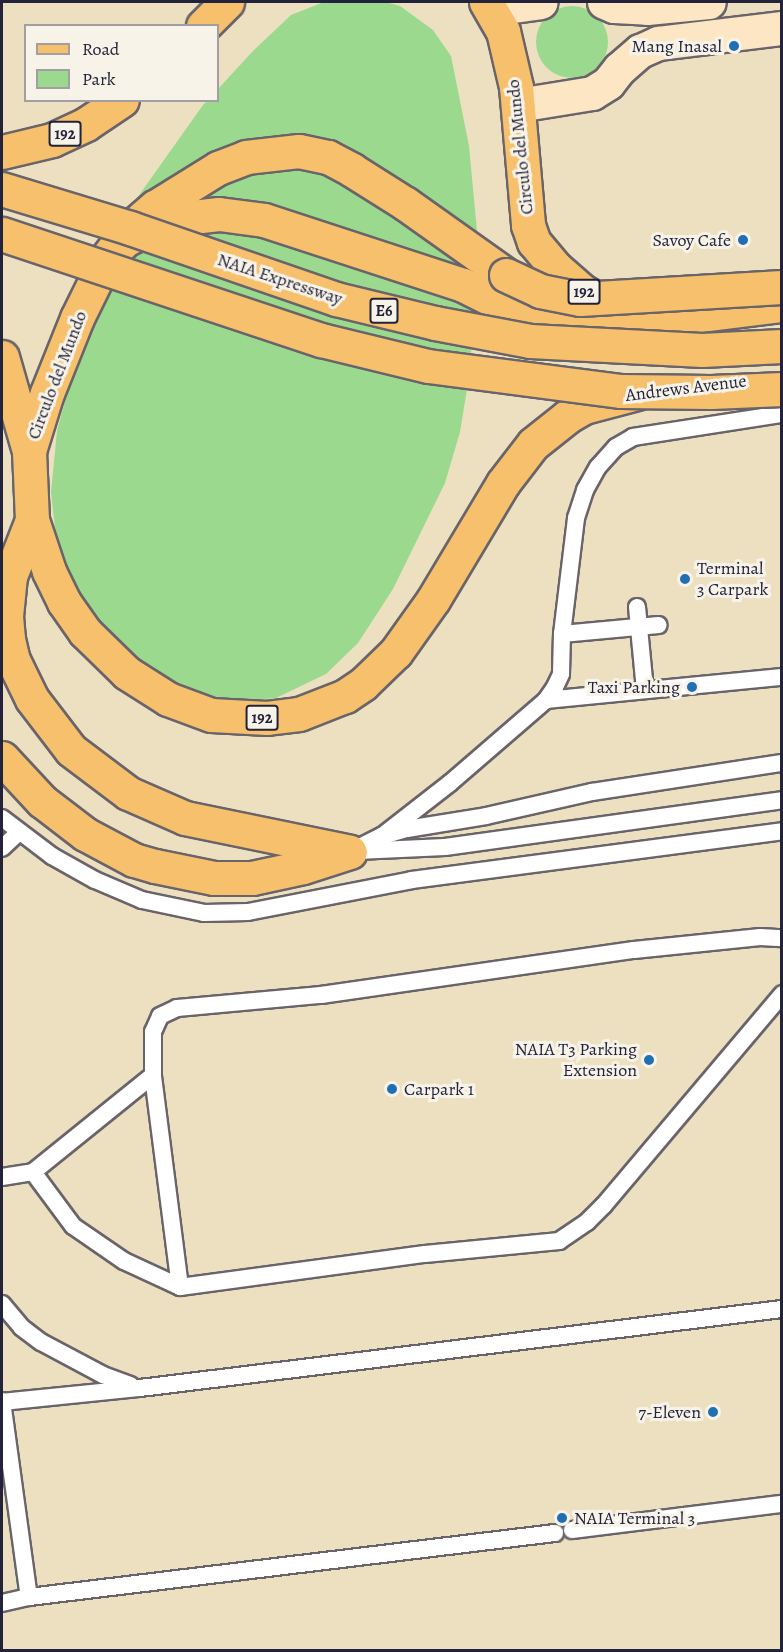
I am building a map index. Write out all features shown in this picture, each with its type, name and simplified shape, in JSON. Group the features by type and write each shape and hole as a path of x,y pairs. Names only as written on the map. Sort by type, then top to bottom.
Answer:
{"main road":[{"name":"Circulo del Mundo","path":"489,5 503,32 518,105 528,225 543,255 582,291"},
{"name":"192","path":"2,152 52,140 86,124 119,102"},
{"path":"106,259 127,231 155,207 218,168 246,157 299,151 328,158 352,170 406,204 506,275 540,291 580,299 782,287"},
{"name":"NAIA Expressway","path":"2,189 130,228 336,299 435,323 530,341 702,350 782,346"},
{"path":"106,259 125,240 166,220 219,214 264,220 463,285 515,311 544,320 669,319"},
{"name":"E6","path":"2,234 321,340 428,366 621,391 711,392 782,389"},
{"name":"Circulo del Mundo","path":"106,259 62,353 29,451 32,520 49,571 64,602 85,632 127,673 168,699 211,715 239,719 267,718 324,706 345,696 381,668 433,600 491,504"},
{"name":"192","path":"582,291 609,303 669,319 782,305"},
{"name":"192","path":"2,357 29,451"},
{"name":"Andrews Avenue","path":"491,504 503,483 532,444 557,423 584,407 671,387 782,377"},
{"path":"32,520 10,576 6,616 8,639 13,660 32,699 71,750 128,793 154,807 185,818 351,852"},
{"path":"2,759 42,801 85,834 134,860 163,868 214,878 252,878 303,867 351,852"}],"street":[{"path":"489,5 541,2"},
{"path":"609,4 647,8 709,2"},
{"path":"609,4 622,20 626,37 625,53 619,69"},
{"path":"518,105 592,93 608,83 619,69 640,51 658,43 782,28"}],"lane":[{"path":"582,291 659,291 782,278"},
{"path":"351,852 382,836 450,783 546,700 561,674 562,634 576,518 585,490 598,467 616,447 633,437 782,414"},
{"path":"637,607 645,690"},
{"path":"562,634 659,625"},
{"path":"546,700 782,677"},
{"path":"382,836 592,792 782,763"},
{"path":"351,852 445,847 782,800"},
{"path":"2,818 18,833 95,880 142,900 204,913 248,912 412,880 782,831"},
{"path":"2,848 18,833"},
{"path":"180,1287 153,1075 153,1032 160,1017 177,1008 321,995 634,950 760,937 782,938"},
{"path":"33,1172 74,1226 124,1261 180,1287 424,1254 559,1241 587,1222 604,1205 782,994"},
{"path":"2,1177 33,1172 153,1075"},
{"path":"2,1304 21,1327 62,1354 119,1383 140,1388"},
{"path":"29,1597 2,1401 140,1388 782,1309"},
{"path":"2,1603 29,1597 782,1504"}],"green space":[{"path":"324,2 386,2 400,6 433,30 451,56 469,146 477,231 475,306 469,377 460,432 445,483 393,589 358,643 326,674 276,698 236,701 181,690 143,671 106,636 78,594 57,547 51,492 57,431 80,345 114,251 137,198 203,105 206,102 219,102 219,88 291,15"},
{"path":"572,6 592,12 602,22 608,42 602,62 592,72 572,78 552,72 542,62 536,42 542,22 552,12"}],"place":[{"name":"Mang Inasal","path":"734,46"},
{"name":"Savoy Cafe","path":"743,240"},
{"name":"Terminal 3 Carpark","path":"685,579"},
{"name":"Taxi Parking","path":"692,687"},
{"name":"NAIA T3 Parking Extension","path":"649,1060"},
{"name":"Carpark 1","path":"392,1089"},
{"name":"7-Eleven","path":"713,1412"},
{"name":"NAIA Terminal 3","path":"562,1518"}]}
